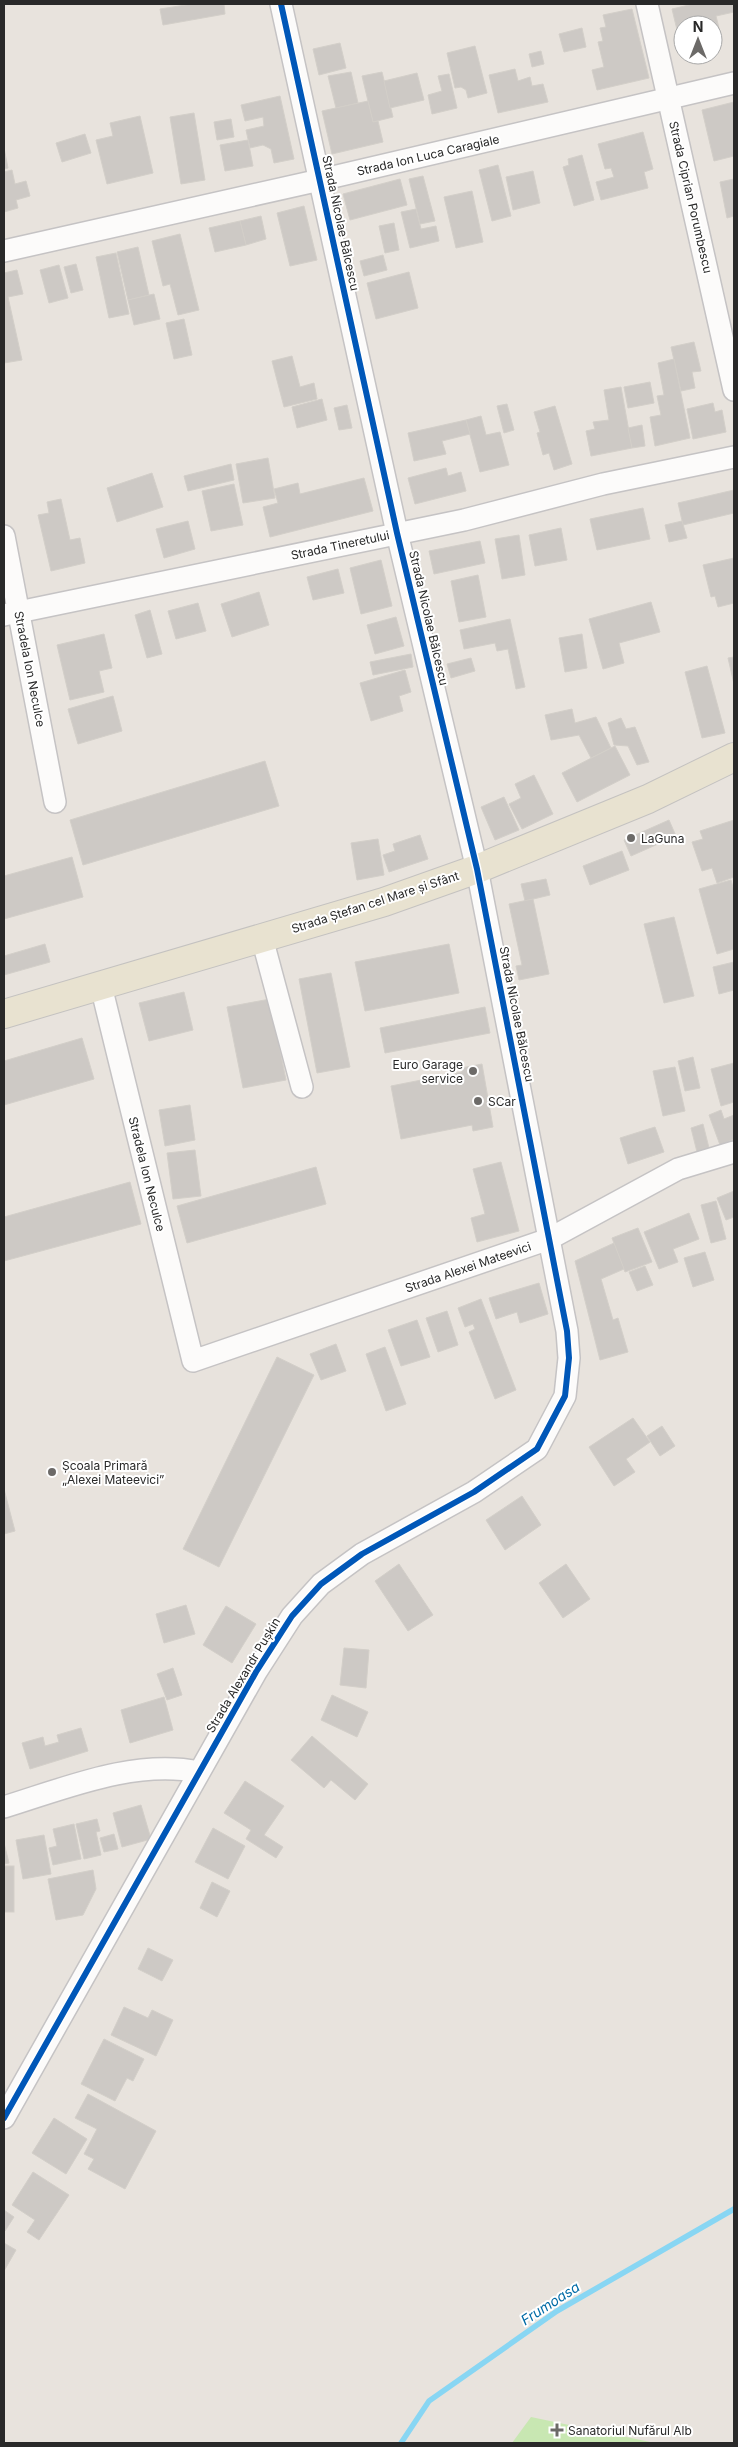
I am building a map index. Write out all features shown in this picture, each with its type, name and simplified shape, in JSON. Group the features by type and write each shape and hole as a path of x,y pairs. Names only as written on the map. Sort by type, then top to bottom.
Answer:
{"main road":[{"name":"Strada Ștefan cel Mare și Sfânt","path":"4,1014 384,902 477,869 648,799 734,758"}],"street":[{"name":"Strada Nicolae Bălcescu","path":"280,4 397,533 477,869 549,1238"},
{"name":"Strada Ciprian Porumbescu","path":"647,4 734,390"},
{"name":"Strada Ion Luca Caragiale","path":"4,251 320,180 734,83"},
{"name":"Strada Tineretului","path":"11,613 464,520 602,484 734,457"},
{"name":"Stradela Ion Neculce","path":"4,536 11,613 55,802"},
{"path":"262,938 302,1087"},
{"name":"Stradela Ion Neculce","path":"101,986 193,1361"},
{"name":"Strada Alexei Mateevici","path":"193,1361 549,1238 678,1169 734,1152"},
{"name":"Strada Alexandr Pușkin","path":"4,2118 199,1772 261,1664 292,1616 320,1584 362,1554 474,1492 537,1449 565,1396 569,1358 567,1331 549,1238"},
{"path":"4,1807 85,1782 153,1768 175,1767 199,1772"}],"green space":[{"name":"Sanatoriul Nufărul Alb","path":"531,2417 655,2443 512,2443"}],"building":[{"path":"192,4 224,4 225,14 163,25 160,9"},
{"path":"693,4 734,4 734,12 720,15 673,15 672,9"},
{"path":"632,9 649,78 597,90 592,70 604,67 598,42 603,41 600,28 606,27 603,15"},
{"path":"582,28 586,47 564,52 559,34"},
{"path":"340,43 346,68 319,75 313,49"},
{"path":"475,46 487,93 468,98 466,90 461,87 455,88 447,53"},
{"path":"541,51 544,64 532,67 529,54"},
{"path":"515,69 518,81 530,77 532,86 543,84 548,102 498,113 489,75"},
{"path":"351,72 358,103 336,108 328,76"},
{"path":"382,72 393,117 373,122 362,76"},
{"path":"417,73 424,100 390,108 384,81"},
{"path":"449,74 457,108 432,114 428,95 442,91 438,76"},
{"path":"280,96 294,159 274,163 271,149 263,145 250,148 246,130 264,126 263,117 245,121 241,105"},
{"path":"368,101 373,122 378,121 383,142 332,154 322,111"},
{"path":"734,102 734,156 714,161 702,110"},
{"path":"194,113 205,180 181,184 170,117"},
{"path":"140,116 153,173 107,184 96,140 113,136 110,123"},
{"path":"231,119 234,137 217,140 214,122"},
{"path":"643,132 653,169 644,172 648,188 601,200 596,182 614,177 611,168 605,169 598,144"},
{"path":"85,134 91,153 62,162 56,143"},
{"path":"248,140 253,166 225,171 220,145"},
{"path":"4,148 8,168 4,169"},
{"path":"582,155 594,200 574,206 563,167 569,165 568,159"},
{"path":"498,165 511,216 492,221 479,170"},
{"path":"12,170 15,184 26,181 30,196 16,200 18,208 4,212 4,172"},
{"path":"533,171 540,203 513,210 506,177"},
{"path":"423,176 435,221 420,224 409,179"},
{"path":"400,179 407,205 350,220 343,194"},
{"path":"734,179 734,216 727,218 720,182"},
{"path":"472,191 483,242 456,248 444,197"},
{"path":"304,206 317,260 290,266 277,213"},
{"path":"416,209 421,229 436,226 439,241 410,248 401,212"},
{"path":"261,216 266,239 246,245 240,221"},
{"path":"240,221 246,245 215,252 209,228"},
{"path":"394,223 399,250 385,253 379,226"},
{"path":"180,234 199,310 178,315 170,284 163,286 152,241"},
{"path":"138,247 149,295 128,300 117,252"},
{"path":"116,253 129,314 109,318 96,257"},
{"path":"383,255 387,270 364,276 360,261"},
{"path":"76,264 83,290 71,293 64,267"},
{"path":"59,265 68,298 49,303 40,270"},
{"path":"17,270 23,294 8,297 22,360 4,363 4,273"},
{"path":"409,272 418,308 376,319 367,283"},
{"path":"154,294 160,319 134,325 128,300"},
{"path":"184,319 192,355 174,359 166,323"},
{"path":"694,342 701,371 692,372 695,388 681,391 671,347"},
{"path":"292,356 300,387 314,383 317,399 284,407 272,361"},
{"path":"674,359 690,438 655,446 650,417 661,415 657,396 664,395 658,363"},
{"path":"650,382 654,403 628,408 624,387"},
{"path":"621,387 632,448 591,456 586,431 595,429 593,422 609,420 604,390"},
{"path":"322,399 327,420 297,428 292,407"},
{"path":"713,403 715,412 722,410 726,432 693,439 687,409"},
{"path":"507,404 514,430 504,433 497,406"},
{"path":"347,405 352,428 339,430 334,408"},
{"path":"555,406 572,464 554,470 549,453 543,455 537,433 540,432 534,412"},
{"path":"481,416 486,435 500,432 509,465 480,472 466,420"},
{"path":"466,420 470,434 442,441 446,454 414,461 408,433"},
{"path":"642,425 645,446 632,448 628,428"},
{"path":"268,458 275,498 243,503 236,464"},
{"path":"231,464 234,480 188,491 184,476"},
{"path":"446,468 448,476 461,472 466,491 415,504 408,478"},
{"path":"152,473 163,507 117,522 107,488"},
{"path":"364,478 373,511 270,537 263,507 278,503 274,489 298,483 300,494"},
{"path":"234,484 243,525 211,531 202,491"},
{"path":"734,490 734,513 683,525 678,503"},
{"path":"61,499 70,540 80,538 85,563 51,571 38,515 49,513 47,502"},
{"path":"643,508 650,539 597,550 590,519"},
{"path":"188,521 195,549 164,558 156,529"},
{"path":"682,521 687,538 669,542 665,525"},
{"path":"561,528 567,560 535,566 529,535"},
{"path":"519,535 525,575 502,579 495,539"},
{"path":"480,541 485,563 434,574 429,551"},
{"path":"734,558 734,603 718,607 715,596 711,597 703,565"},
{"path":"381,560 392,606 361,614 350,568"},
{"path":"338,569 344,593 313,600 307,577"},
{"path":"478,575 486,617 459,622 451,581"},
{"path":"259,592 269,625 232,637 221,604"},
{"path":"651,602 660,632 619,643 624,663 603,669 589,619"},
{"path":"198,603 206,631 176,639 168,611"},
{"path":"150,610 162,654 147,658 135,615"},
{"path":"396,617 404,646 375,654 367,625"},
{"path":"510,619 525,687 516,689 508,649 497,651 495,643 464,649 460,630"},
{"path":"104,634 112,668 99,671 104,692 70,700 57,645"},
{"path":"582,634 587,668 565,672 559,638"},
{"path":"411,654 413,667 373,675 370,662"},
{"path":"734,657 734,684 728,658"},
{"path":"471,658 475,671 451,678 447,664"},
{"path":"707,666 725,733 702,738 685,672"},
{"path":"405,670 411,692 399,696 403,711 371,721 360,683"},
{"path":"113,696 122,731 78,744 68,709"},
{"path":"572,709 575,723 596,717 611,748 591,758 579,735 551,740 545,715"},
{"path":"621,718 626,729 635,727 649,762 637,765 628,746 614,745 608,723"},
{"path":"615,746 630,775 577,802 562,773"},
{"path":"265,761 279,806 83,865 70,820"},
{"path":"534,775 553,814 522,829 509,804 521,798 515,784"},
{"path":"504,797 519,830 495,840 481,807"},
{"path":"669,820 676,836 631,856 624,840"},
{"path":"734,820 734,877 717,883 712,868 702,871 692,842 703,839 700,831"},
{"path":"420,835 428,859 389,872 383,855 395,851 393,844"},
{"path":"378,839 384,875 357,880 351,843"},
{"path":"622,851 629,870 590,885 583,866"},
{"path":"72,857 83,897 4,919 4,876"},
{"path":"546,879 550,895 525,901 521,884"},
{"path":"731,880 734,891 734,949 717,954 699,889"},
{"path":"533,899 549,974 519,980 516,966 522,965 509,904"},
{"path":"674,917 694,996 664,1003 644,924"},
{"path":"45,944 50,962 4,975 4,956"},
{"path":"449,944 459,993 365,1011 355,962"},
{"path":"734,962 734,990 719,994 713,967"},
{"path":"331,973 350,1067 317,1073 299,979"},
{"path":"184,992 193,1030 149,1041 139,1003"},
{"path":"270,999 286,1080 243,1088 227,1007"},
{"path":"485,1007 490,1033 385,1053 380,1028"},
{"path":"82,1038 94,1079 4,1105 4,1061"},
{"path":"693,1057 700,1088 685,1091 678,1061"},
{"path":"734,1063 734,1102 721,1106 711,1069"},
{"path":"482,1064 493,1127 473,1131 472,1125 401,1139 391,1086 462,1072 461,1068"},
{"path":"675,1067 685,1111 663,1116 653,1071"},
{"path":"190,1105 195,1140 165,1146 159,1110"},
{"path":"721,1110 724,1119 734,1115 734,1139 720,1145 709,1115"},
{"path":"703,1124 709,1148 697,1152 691,1128"},
{"path":"655,1127 664,1152 628,1164 620,1138"},
{"path":"195,1150 201,1196 173,1199 167,1153"},
{"path":"501,1162 519,1231 477,1242 471,1218 485,1214 473,1169"},
{"path":"316,1167 326,1204 187,1243 177,1206"},
{"path":"130,1182 141,1224 4,1261 4,1217"},
{"path":"734,1191 734,1217 726,1220 717,1198"},
{"path":"716,1201 726,1239 711,1243 701,1205"},
{"path":"689,1213 699,1239 673,1249 678,1262 659,1269 644,1232"},
{"path":"638,1228 652,1262 625,1272 612,1238"},
{"path":"614,1243 624,1269 601,1279 613,1320 618,1318 628,1352 600,1360 575,1261"},
{"path":"705,1252 714,1280 693,1287 684,1258"},
{"path":"645,1266 653,1285 637,1291 629,1272"},
{"path":"539,1283 548,1314 520,1323 517,1312 496,1319 489,1298"},
{"path":"481,1299 516,1390 495,1399 469,1332 475,1329 473,1324 465,1327 458,1308"},
{"path":"447,1311 458,1345 438,1352 426,1318"},
{"path":"417,1320 430,1357 401,1366 388,1330"},
{"path":"336,1344 346,1371 321,1380 310,1354"},
{"path":"385,1347 406,1404 386,1411 366,1354"},
{"path":"277,1357 314,1375 219,1567 183,1549"},
{"path":"633,1418 650,1442 626,1459 635,1472 614,1486 589,1447"},
{"path":"662,1426 675,1446 660,1456 647,1436"},
{"path":"4,1489 15,1531 4,1534"},
{"path":"522,1496 541,1525 505,1550 486,1520"},
{"path":"399,1564 433,1615 408,1631 375,1581"},
{"path":"566,1564 590,1599 563,1618 539,1583"},
{"path":"186,1605 195,1634 164,1643 156,1614"},
{"path":"226,1606 256,1624 232,1663 203,1645"},
{"path":"344,1648 369,1650 366,1688 340,1685"},
{"path":"173,1668 182,1695 167,1700 157,1674"},
{"path":"332,1695 368,1712 357,1737 321,1720"},
{"path":"164,1697 173,1730 130,1743 121,1710"},
{"path":"81,1728 88,1751 30,1769 22,1743 43,1737 45,1746 59,1742 57,1735"},
{"path":"312,1736 368,1784 355,1800 331,1780 324,1788 291,1760"},
{"path":"245,1781 284,1806 264,1835 283,1847 276,1858 246,1839 251,1830 224,1813"},
{"path":"141,1805 151,1839 122,1847 113,1813"},
{"path":"97,1819 100,1831 96,1832 101,1855 84,1859 76,1824"},
{"path":"74,1824 81,1859 53,1865 49,1848 57,1846 53,1829"},
{"path":"213,1828 245,1846 228,1879 195,1862"},
{"path":"114,1834 118,1849 104,1852 100,1838"},
{"path":"44,1835 51,1874 23,1879 16,1840"},
{"path":"4,1843 9,1863 4,1864"},
{"path":"4,1866 14,1866 14,1912 4,1912"},
{"path":"93,1870 96,1889 83,1915 56,1920 48,1879"},
{"path":"212,1882 230,1891 217,1917 200,1908"},
{"path":"148,1948 173,1960 162,1981 138,1969"},
{"path":"124,2007 148,2018 152,2010 173,2020 156,2056 111,2035"},
{"path":"104,2039 144,2059 133,2081 127,2078 115,2101 81,2084"},
{"path":"88,2094 156,2131 125,2189 88,2169 94,2159 84,2154 97,2129 75,2118"},
{"path":"54,2118 87,2139 66,2174 32,2153"},
{"path":"33,2172 69,2195 39,2240 27,2232 35,2220 12,2205"},
{"path":"4,2210 14,2217 5,2231 4,2230"},
{"path":"4,2243 16,2250 4,2271"}],"waterway":[{"name":"Frumoasa","path":"401,2443 429,2401 557,2311 734,2209"}],"cycle path":[{"path":"4,2118 256,1672 292,1616 321,1584 362,1554 474,1492 537,1449 565,1396 569,1358 567,1331 477,869 397,533 281,4"}],"place":[{"name":"LaGuna","path":"631,838"},
{"name":"Euro Garage service","path":"473,1071"},
{"name":"SCar","path":"478,1101"},
{"name":"Școala Primară „Alexei Mateevici”","path":"52,1472"},
{"name":"Sanatoriul Nufărul Alb","path":"557,2430"}]}
